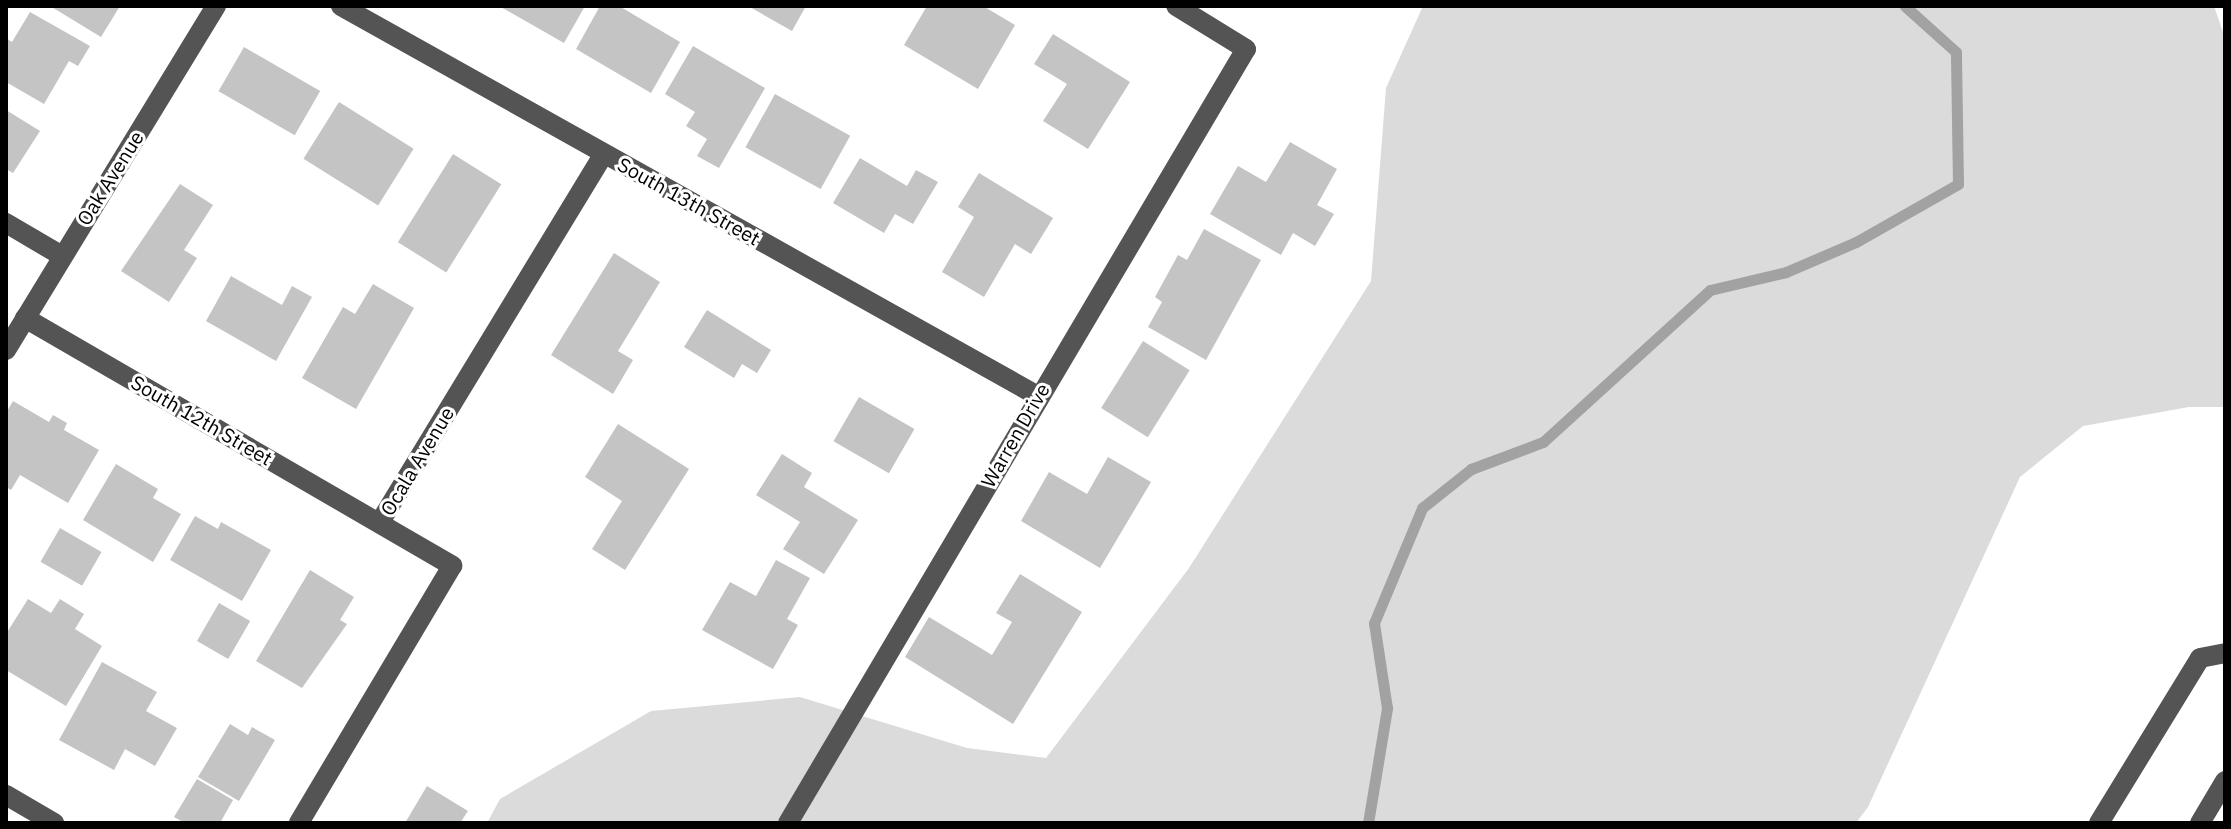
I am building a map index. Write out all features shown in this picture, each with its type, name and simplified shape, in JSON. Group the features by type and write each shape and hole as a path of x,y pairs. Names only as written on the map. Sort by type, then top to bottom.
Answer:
{"street":[{"name":"Oak Avenue","path":"6,350 216,6"},
{"name":"South 13th Street","path":"341,6 1038,396"},
{"name":"Warren Drive","path":"788,823 1246,49 1176,6"},
{"name":"Ocala Avenue","path":"299,823 452,566 380,522 604,154"},
{"path":"6,223 62,256"},
{"name":"South 12th Street","path":"25,318 380,522"},
{"path":"2099,823 2200,658 2225,653"},
{"path":"2200,823 2225,781"},
{"path":"6,795 54,823"}],"shaded area":[{"path":"1423,6 2214,6 2225,38 2225,407 2189,407 2083,426 2020,477 1868,807 1856,823 487,823 500,799 651,711 800,697 967,748 1046,758 1189,568 1371,281 1386,88"}],"building":[{"path":"50,6 120,6 101,37"},
{"path":"499,6 585,6 564,43"},
{"path":"600,6 619,6 680,42 651,93 576,49"},
{"path":"748,6 806,6 792,31"},
{"path":"927,6 983,6 1015,25 978,89 904,45"},
{"path":"30,12 90,46 78,66 69,61 44,104 6,82 6,38 12,42"},
{"path":"1053,34 1130,82 1088,149 1043,121 1067,84 1034,64"},
{"path":"693,46 765,88 719,168 697,156 707,139 686,126 695,112 665,94"},
{"path":"244,47 320,91 295,135 218,91"},
{"path":"775,94 850,136 821,189 745,147"},
{"path":"339,102 414,149 378,205 303,159"},
{"path":"6,110 40,131 13,173 6,169"},
{"path":"1290,142 1337,169 1317,205 1334,214 1315,246 1293,233 1281,255 1210,214 1238,166 1266,182"},
{"path":"453,154 501,184 446,272 398,242"},
{"path":"860,158 907,186 916,170 938,182 913,224 895,214 884,233 833,203"},
{"path":"979,173 1053,218 1031,254 1015,244 984,297 942,272 974,217 958,207"},
{"path":"180,184 213,205 184,250 197,258 169,302 121,271"},
{"path":"1204,229 1261,260 1206,360 1148,327 1162,302 1155,297 1178,255 1187,260"},
{"path":"614,253 660,282 618,351 633,360 613,394 551,355"},
{"path":"231,276 282,305 292,286 312,297 276,361 206,321"},
{"path":"373,284 414,308 356,409 302,378 343,307 355,314"},
{"path":"707,310 771,350 757,373 742,364 734,378 684,347"},
{"path":"1143,341 1190,370 1148,437 1101,408"},
{"path":"859,397 914,429 889,473 834,441"},
{"path":"13,401 49,422 53,415 67,423 64,430 99,450 68,503 20,475 11,490 6,487 6,413"},
{"path":"618,424 689,469 625,570 592,549 622,501 585,477"},
{"path":"782,454 812,473 804,487 858,520 824,574 783,549 800,522 756,495"},
{"path":"1108,457 1151,482 1100,568 1021,521 1049,472 1087,494"},
{"path":"116,464 158,489 153,498 181,514 153,562 83,520"},
{"path":"195,516 218,529 221,522 271,550 242,601 170,560"},
{"path":"60,528 102,552 82,586 40,562"},
{"path":"776,560 810,578 787,619 798,625 773,669 702,630 730,582 756,596"},
{"path":"310,570 354,597 340,620 347,624 302,688 256,661"},
{"path":"1020,574 1082,612 1013,724 905,657 929,617 992,655 1012,622 996,613"},
{"path":"28,599 51,613 60,599 84,614 75,629 102,646 66,706 6,670 6,634"},
{"path":"219,603 250,621 228,659 197,641"},
{"path":"102,662 157,692 146,711 177,728 155,766 125,749 114,770 59,740"},
{"path":"230,724 248,735 252,727 275,740 239,801 198,777"},
{"path":"197,779 233,800 220,823 185,823 174,817"},
{"path":"427,786 468,811 460,823 405,823"}],"waterway":[{"path":"1368,823 1387,708 1374,623 1422,508 1471,469 1543,442 1710,290 1786,272 1856,242 1958,184 1956,52 1905,6"}]}
